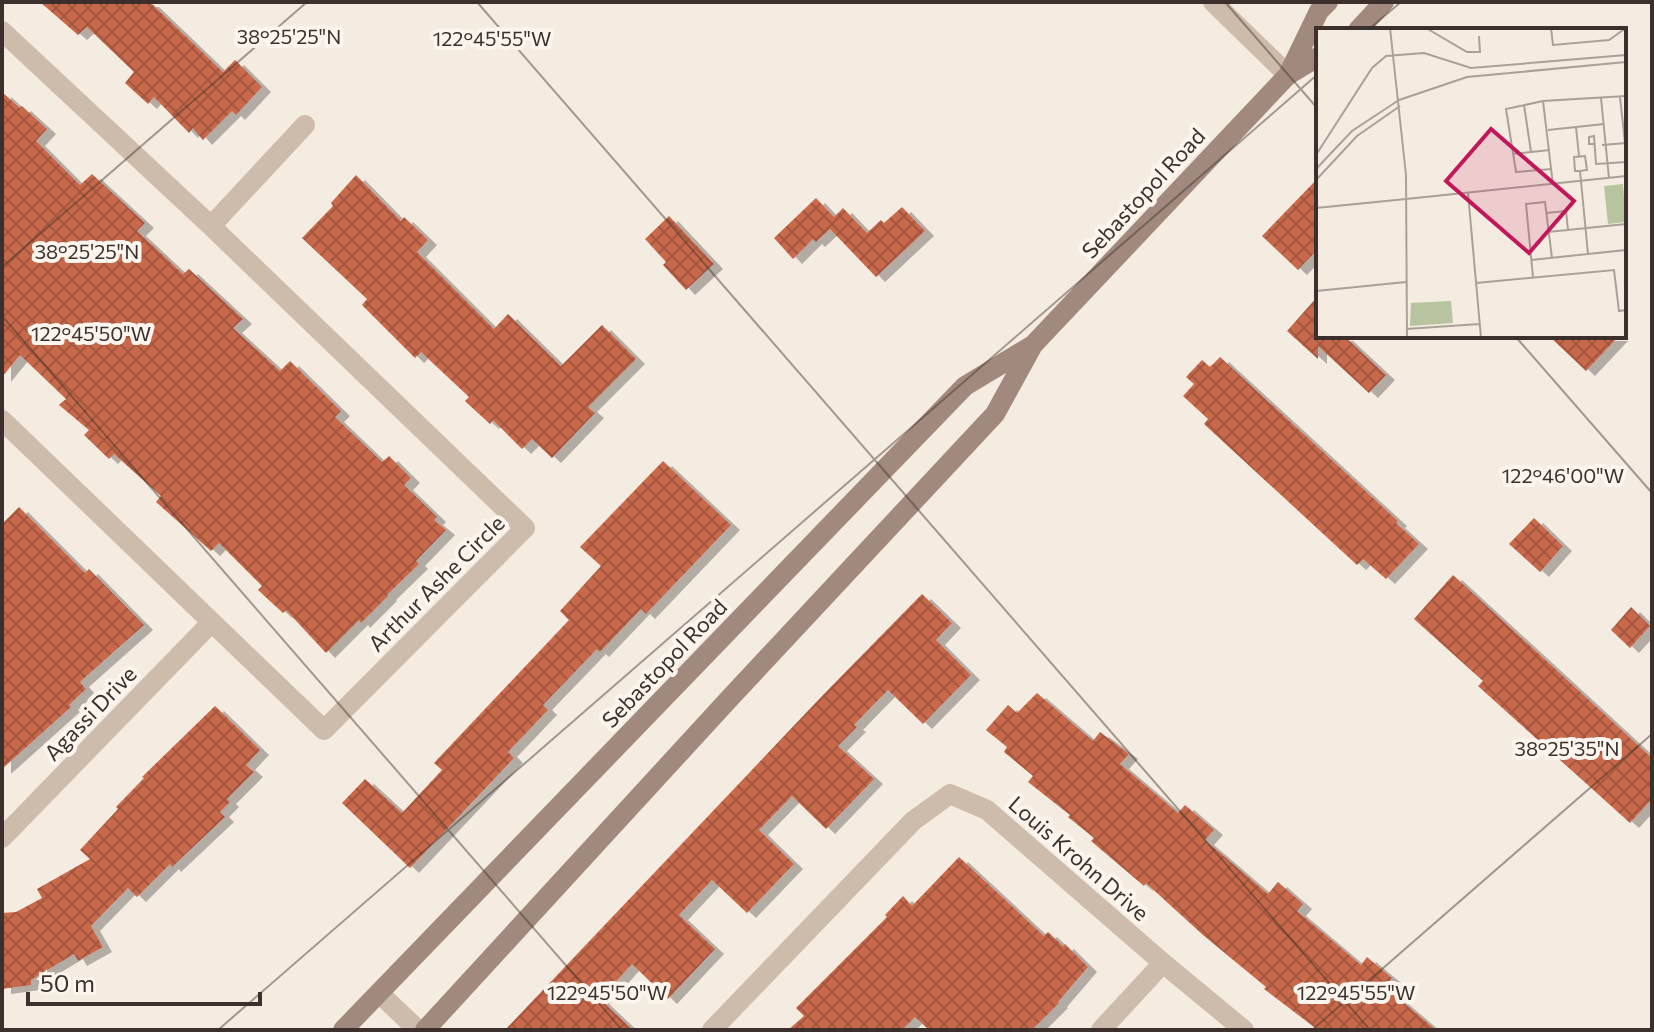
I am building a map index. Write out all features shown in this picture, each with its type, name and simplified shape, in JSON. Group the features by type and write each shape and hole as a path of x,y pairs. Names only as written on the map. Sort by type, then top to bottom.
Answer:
{"main road":[{"name":"Sebastopol Road","path":"1288,75 1319,11 1328,2"},
{"path":"1360,28 1384,2"},
{"name":"Sebastopol Road","path":"425,1030 995,414 1033,345 1288,75 1316,58"},
{"name":"Sebastopol Road","path":"343,1030 965,386 1033,345"}],"street":[{"path":"1213,2 1288,75"},
{"name":"Arthur Ashe Circle","path":"2,31 211,226 525,528 324,730 2,420"},
{"path":"211,226 305,125"},
{"name":"Agassi Drive","path":"2,838 212,622"},
{"name":"Louis Krohn Drive","path":"712,1030 913,821 950,794 987,810 1244,1030"},
{"path":"1101,1030 1163,963"},
{"path":"379,993 418,1030"}],"building":[{"path":"40,2 150,2 223,72 235,60 262,87 236,115 232,111 203,140 193,128 189,133 154,97 148,104 125,83 134,72 87,27 78,35"},
{"path":"2,92 47,129 36,141 80,185 92,174 145,223 137,231 183,274 189,269 243,319 233,328 280,371 290,361 341,411 335,417 382,462 389,456 411,478 404,485 446,530 388,596 326,653 286,610 283,613 258,590 262,586 219,543 211,551 156,502 161,496 114,454 109,459 84,435 89,430 59,405 66,399 20,355 2,377"},
{"path":"356,175 401,221 404,217 428,240 417,252 494,329 508,314 561,366 602,325 636,359 588,407 595,413 552,458 532,439 522,449 493,420 490,424 465,401 469,397 421,352 415,358 362,305 367,299 302,238 333,206 331,203"},
{"path":"1316,180 1316,251 1298,270 1262,236"},
{"path":"816,198 834,217 843,208 867,233 902,207 925,231 876,277 830,229 816,242 813,239 793,259 774,238"},
{"path":"669,216 714,264 686,290 645,239"},
{"path":"1316,298 1316,338 1346,338 1386,375 1369,393 1318,346 1318,359 1287,331"},
{"path":"1551,338 1617,338 1586,371"},
{"path":"1220,357 1419,544 1386,579 1363,559 1357,565 1204,424 1208,419 1183,396 1194,384 1186,377 1202,360 1210,367"},
{"path":"663,461 731,525 646,614 641,609 543,705 548,710 508,752 514,758 410,868 342,803 365,779 402,813 442,770 434,763 569,620 560,611 601,566 580,547"},
{"path":"19,507 85,573 89,569 144,625 80,682 86,689 69,705 71,707 2,769 2,524"},
{"path":"1534,518 1563,546 1540,572 1509,544"},
{"path":"1453,575 1652,758 1652,799 1630,823 1478,686 1483,681 1414,619"},
{"path":"922,594 952,623 936,640 971,675 923,724 888,690 854,725 857,727 838,746 874,779 826,829 792,796 759,830 794,864 747,913 712,880 679,915 715,949 668,999 632,964 600,999 633,1030 505,1030 823,695"},
{"path":"1631,607 1650,626 1630,648 1611,630"},
{"path":"1037,693 1093,741 1100,732 1129,754 1120,764 1178,813 1185,805 1214,830 1205,840 1268,894 1278,882 1303,904 1297,911 1361,965 1367,957 1392,978 1385,987 1436,1030 1318,1030 1264,989 1266,987 1146,883 1144,886 1091,841 1094,838 1068,817 1070,815 1028,782 1033,776 1004,752 1007,747 986,730 1008,705 1017,713"},
{"path":"215,706 260,750 246,765 254,772 227,799 230,802 220,812 225,817 137,897 128,888 91,926 103,947 78,961 74,954 31,980 31,985 2,989 2,913 16,912 42,898 37,889 90,859 80,850 118,809 116,807 142,777"},
{"path":"959,857 1044,936 1048,932 1088,967 1059,1003 1032,1030 929,1030 915,1017 902,1030 788,1030 804,1016 796,1008 887,917 885,915 903,896 912,906"}]}
